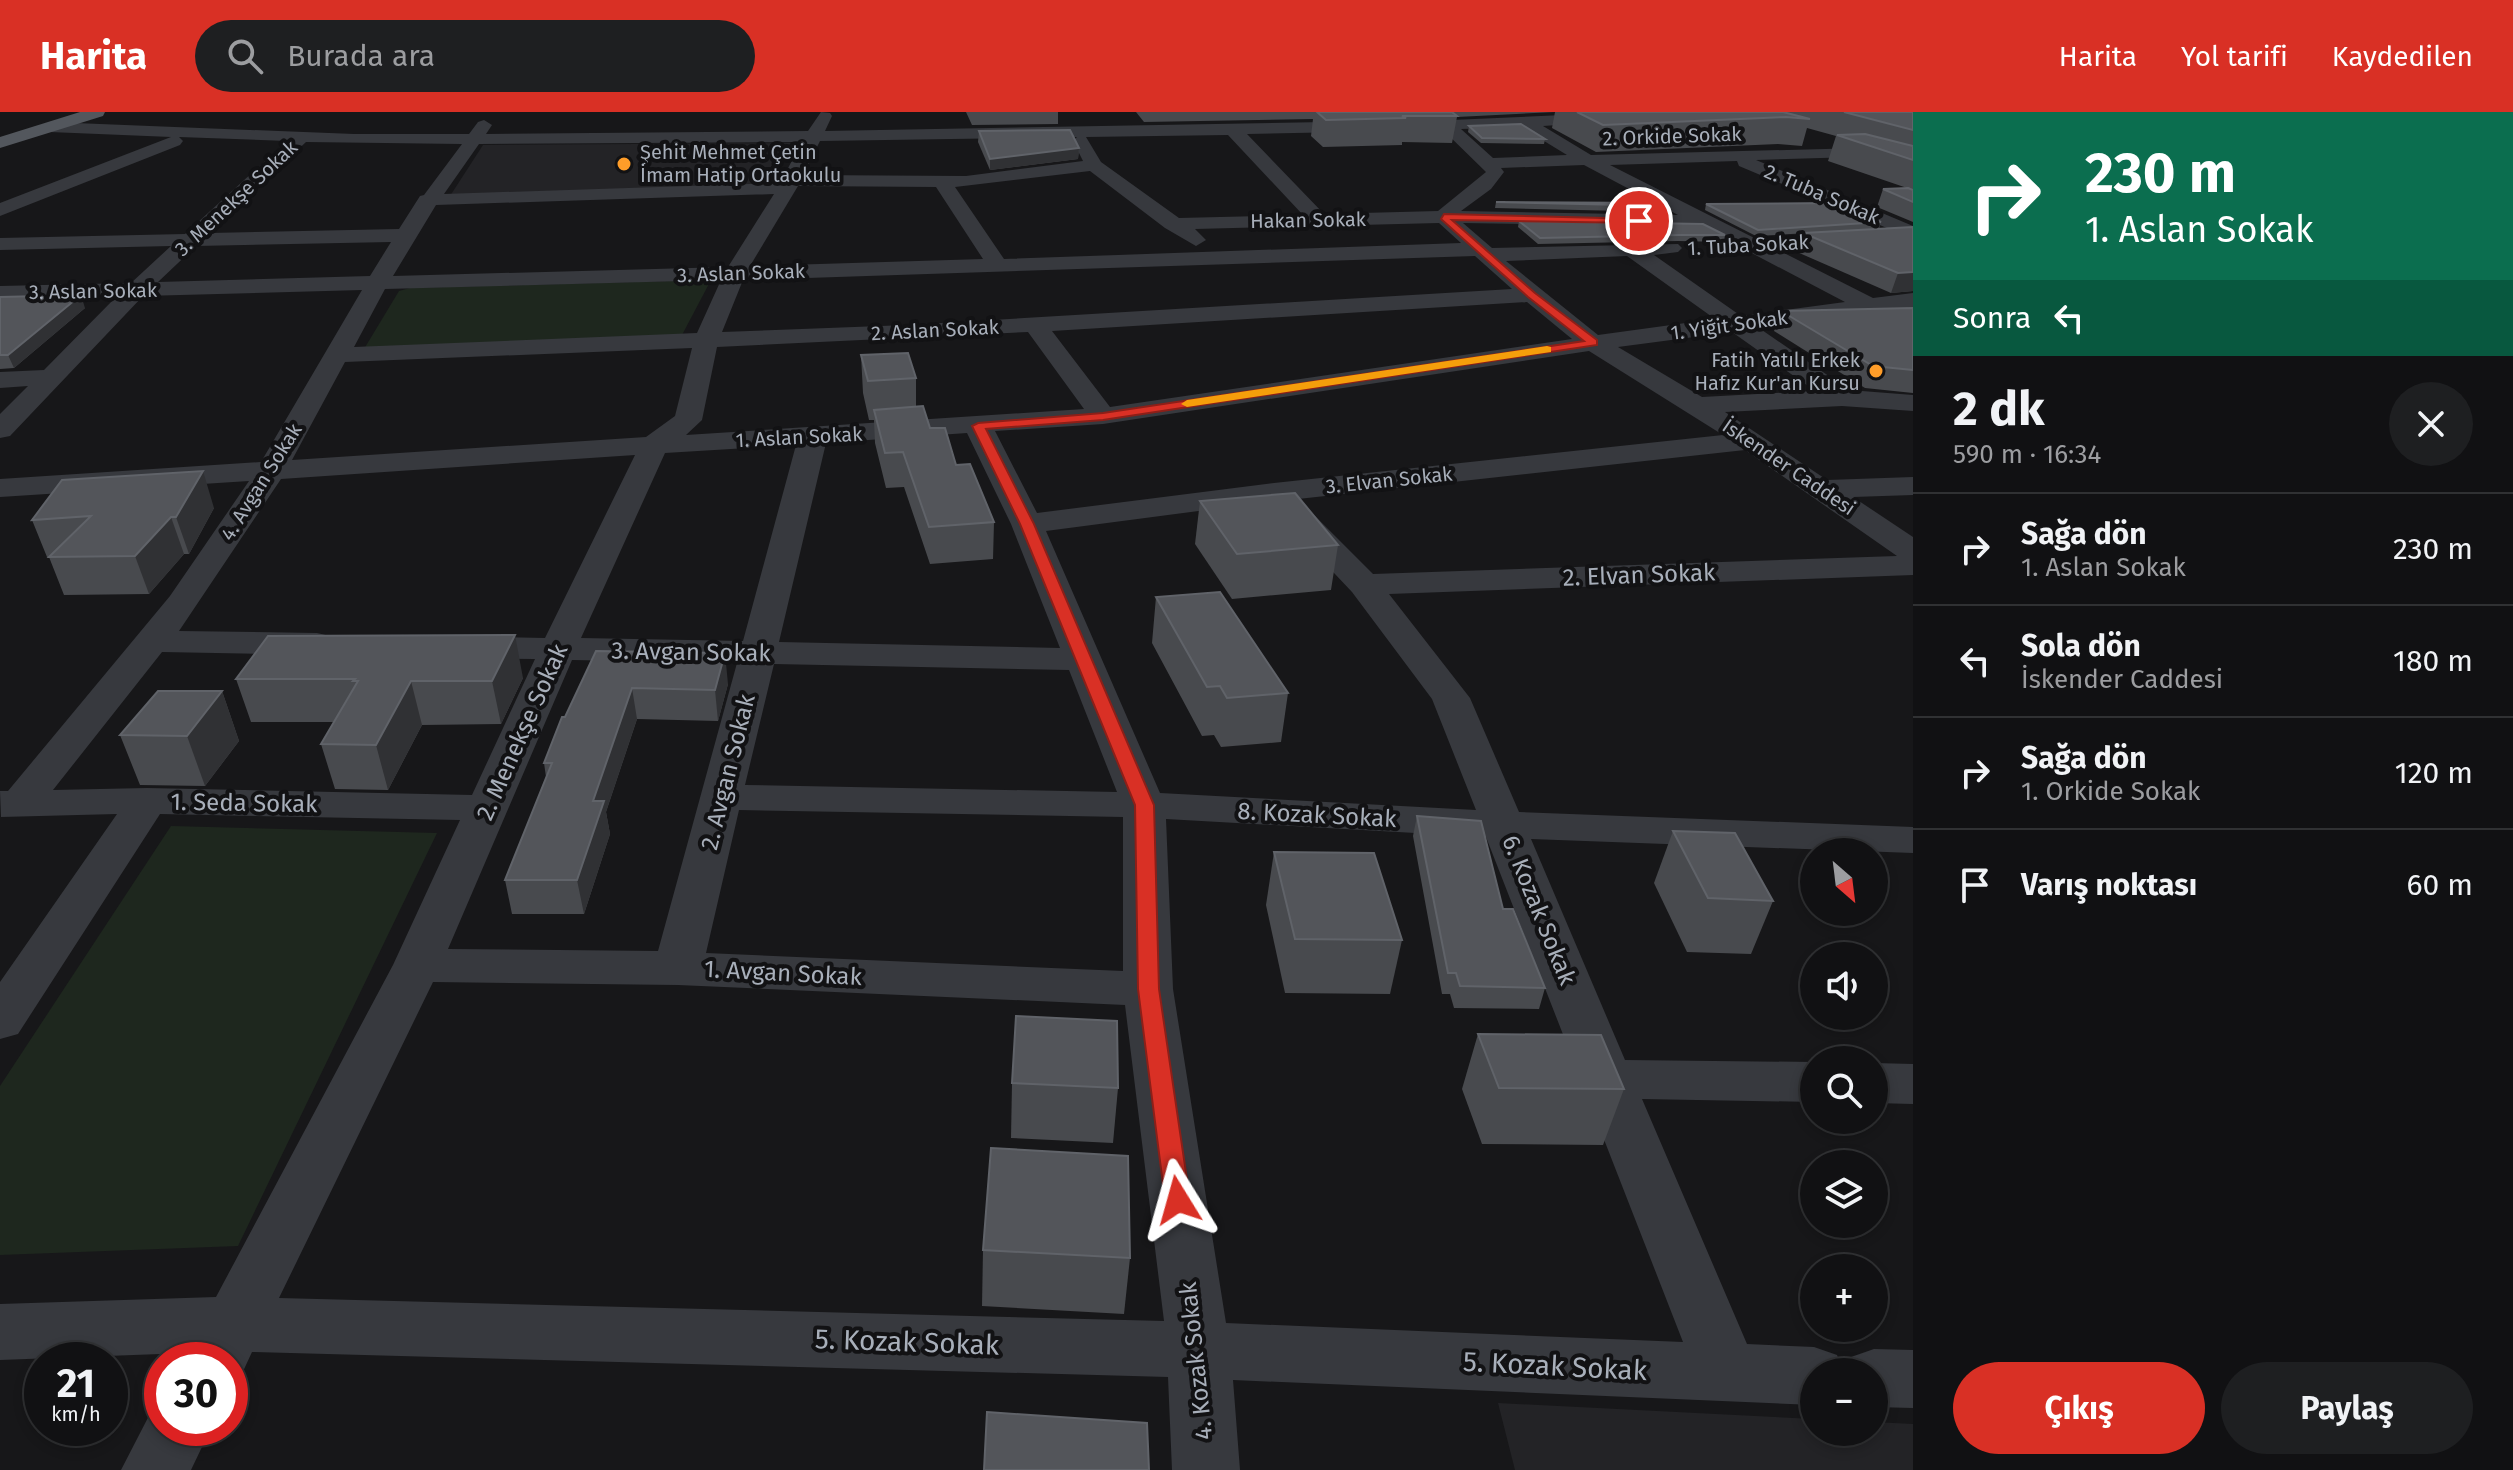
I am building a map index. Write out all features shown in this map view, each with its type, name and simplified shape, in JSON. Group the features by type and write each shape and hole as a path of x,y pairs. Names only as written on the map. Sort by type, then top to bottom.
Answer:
{"main road":[{"path":"0,143 97,112"}],"street":[{"name":"4. Avgan Sokak","path":"10,804 155,641 272,469 427,200 495,112"},
{"path":"1066,112 1094,165 1219,257"},
{"path":"1305,112 1324,128"},
{"path":"0,210 194,133 247,117"},
{"path":"1518,117 1587,160 1913,327"},
{"path":"50,127 472,140 819,124 1078,131 1394,127 1440,118 1620,117"},
{"path":"1440,118 1481,176 1444,217"},
{"name":"2. Menekşe Sokak","path":"226,1342 417,965 558,649 654,445 688,420 706,340 735,273 790,184 819,124"},
{"path":"1394,127 1420,144"},
{"path":"1232,129 1319,220"},
{"path":"1799,136 1865,152"},
{"name":"3. Menekşe Sokak","path":"0,430 136,290 302,137"},
{"path":"1822,137 1865,152"},
{"name":"2. Orkide Sokak","path":"1481,176 1587,160 1865,152"},
{"name":"2. Tuba Sokak","path":"1730,156 1913,235"},
{"path":"427,200 790,184 966,182 1094,165"},
{"path":"942,182 998,266"},
{"name":"Hakan Sokak","path":"1172,224 1444,217 1702,221"},
{"name":"İskender Caddesi","path":"1444,217 1532,295 1593,343 1697,405 1913,552"},
{"path":"0,244 405,235"},
{"path":"1869,239 1913,235"},
{"name":"1. Tuba Sokak","path":"1485,252 1795,243"},
{"path":"1631,249 1842,398"},
{"name":"3. Aslan Sokak","path":"0,293 1485,252"},
{"path":"865,270 907,332"},
{"name":"2. Aslan Sokak","path":"338,355 907,332 1532,295"},
{"name":"1. Yiğit Sokak","path":"1593,343 1913,300"},
{"path":"1034,324 1103,416"},
{"name":"1. Aslan Sokak","path":"0,488 1103,416 1593,343"},
{"path":"0,380 52,377"},
{"path":"1697,405 1842,398 1913,403"},
{"name":"4. Kozak Sokak","path":"978,426 1027,524 1144,805 1148,989 1199,1350 1206,1470"},
{"name":"2. Avgan Sokak","path":"678,968 813,436"},
{"name":"3. Elvan Sokak","path":"1027,524 1274,492 1752,441"},
{"path":"1822,489 1913,486"},
{"name":"6. Kozak Sokak","path":"1274,492 1364,585 1451,698 1728,1374"},
{"name":"2. Elvan Sokak","path":"1364,585 1913,565"},
{"path":"155,641 357,645"},
{"name":"3. Avgan Sokak","path":"419,646 1082,659"},
{"name":"8. Kozak Sokak","path":"722,797 1144,805 1505,825 1913,840"},
{"path":"0,1021 147,801"},
{"name":"1. Seda Sokak","path":"10,804 147,801 488,808"},
{"name":"1. Avgan Sokak","path":"417,965 678,968 1148,989"},
{"path":"1607,1079 1800,1082"},
{"path":"1888,1083 1913,1084"},
{"name":"5. Kozak Sokak","path":"0,1332 226,1342"},
{"name":"5. Kozak Sokak","path":"248,1342 1199,1350 1800,1376"},
{"path":"1888,1378 1913,1379"},
{"path":"155,1470 168,1446"}],"shaded area":[{"name":"Şehit Mehmet Çetin İmam Hatip Ortaokulu","path":"791,143 764,184 450,196 483,145"},
{"path":"711,280 682,335 364,349 399,291 410,288"},
{"path":"171,826 437,833 238,1246 0,1255 0,1086"},
{"path":"1498,1403 1800,1418 1800,1446 1888,1446 1888,1423 1913,1424 1913,1470 1515,1470"}],"building":[{"path":"1317,112 1452,112 1457,116 1326,120"},
{"path":"1577,112 1783,112 1810,119 1786,117 1603,125"},
{"path":"1844,112 1913,112 1913,130"},
{"path":"1521,124 1545,139 1482,138 1469,126"},
{"path":"1070,130 1079,148 990,159 979,131"},
{"path":"1865,134 1913,146 1913,160 1837,135"},
{"path":"1883,189 1913,190 1913,202"},
{"path":"1496,202 1663,203 1667,206"},
{"path":"1835,203 1881,222 1758,230 1706,204"},
{"path":"1519,221 1703,224 1725,235 1540,238"},
{"path":"1913,227 1913,272 1898,273 1803,233"},
{"path":"81,295 8,355 0,355 0,297"},
{"path":"1913,308 1913,370 1873,366 1781,311"},
{"path":"908,353 916,378 868,381 861,355"},
{"path":"923,406 930,428 945,428 956,465 970,464 994,522 929,527 903,452 885,453 874,410"},
{"path":"203,471 176,517 171,517 135,556 49,557 91,516 32,520 62,480"},
{"path":"1295,493 1338,545 1237,554 1200,501"},
{"path":"1220,592 1288,693 1227,698 1220,686 1207,687 1156,597"},
{"path":"515,635 492,681 411,681 376,745 321,744 358,681 353,681 355,679 236,679 268,636"},
{"path":"596,651 725,653 715,690 632,688 593,801 604,801 577,880 505,880 552,763 544,763 562,717 565,717"},
{"path":"158,691 222,691 187,736 120,735"},
{"path":"1417,816 1481,821 1503,909 1513,909 1545,988 1460,986 1456,973 1448,973"},
{"path":"1673,831 1735,833 1773,901 1708,898"},
{"path":"1274,852 1374,853 1402,940 1295,939"},
{"path":"1016,1016 1117,1021 1118,1088 1012,1083"},
{"path":"1478,1034 1601,1035 1624,1089 1499,1088"},
{"path":"991,1148 1128,1156 1130,1258 983,1250"},
{"path":"987,1412 1147,1423 1149,1470 984,1470"}],"slow traffic":[{"path":"1187,404 1547,350"}],"place":[{"name":"Şehit Mehmet Çetin İmam Hatip Ortaokulu","path":"624,164"},
{"name":"Fatih Yatılı Erkek Hafız Kur'an Kursu","path":"1876,371"}],"route":[{"path":"1178,1200 1148,989 1144,805 1027,524 978,426 1103,416 1593,343 1532,295 1444,217 1639,221"}]}
